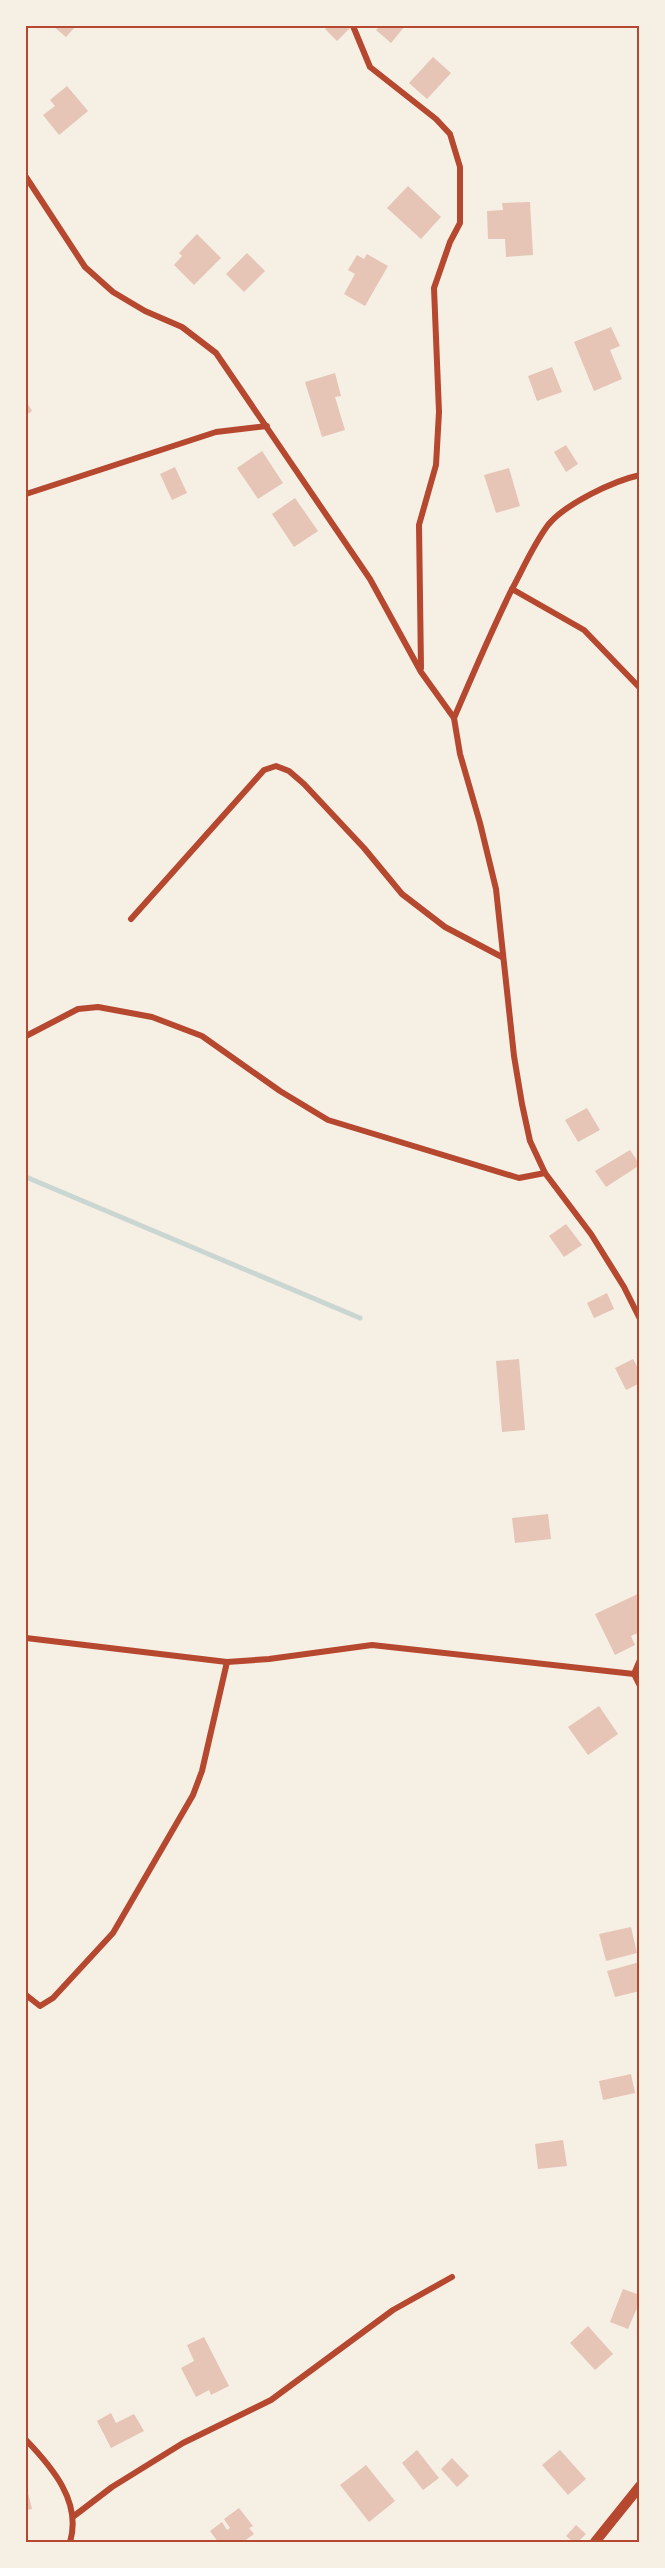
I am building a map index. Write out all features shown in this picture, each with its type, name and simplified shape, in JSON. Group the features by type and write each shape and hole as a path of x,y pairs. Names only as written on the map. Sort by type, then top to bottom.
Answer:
{"street":[{"path":"353,26 370,67 436,119 450,134 460,166 460,223 450,242 434,288 439,412 436,465 419,525 422,672"},
{"path":"26,177 85,267 113,292 145,311 182,327 216,353 370,579 422,672 454,718 460,754 496,889 502,957 522,1104 530,1141 545,1173 591,1234 624,1287 639,1319"},
{"path":"26,494 216,432 267,426"},
{"path":"454,718 512,589 548,525 562,512 591,495 629,477 639,475"},
{"path":"512,589 584,630 639,688"},
{"path":"131,920 264,770 276,766 289,771 304,784 364,848 402,894 445,927 502,957"},
{"path":"27,1033 78,1009 98,1007 152,1017 202,1036 280,1091 328,1120 519,1178 545,1173"},
{"path":"26,1638 227,1662 269,1659 372,1645 634,1674"},
{"path":"639,1660 634,1674 639,1686"},
{"path":"26,1995 40,2006 54,1998 112,1933 193,1795 202,1771 227,1662"},
{"path":"74,2516 112,2487 183,2443 271,2400 393,2310 452,2277"},
{"path":"26,2440 46,2461 66,2495 74,2516 70,2542"},
{"path":"595,2542 639,2486"}],"building":[{"path":"53,26 76,26 66,37"},
{"path":"329,26 350,28 337,41 325,29"},
{"path":"380,26 405,26 391,43 376,30"},
{"path":"433,57 451,73 427,99 409,83"},
{"path":"67,86 88,111 59,135 43,115 55,106 50,100"},
{"path":"408,186 441,217 421,239 387,208"},
{"path":"530,202 533,255 506,257 505,239 488,239 487,211 503,210 502,203"},
{"path":"197,234 221,258 194,285 174,265 182,256 179,253"},
{"path":"247,253 265,271 244,292 226,274"},
{"path":"367,254 388,266 365,306 344,294 355,274 348,270 357,255 364,259"},
{"path":"611,327 620,346 610,350 622,379 594,391 574,342"},
{"path":"552,367 562,392 537,401 528,376"},
{"path":"335,373 341,396 335,397 345,430 322,437 305,382"},
{"path":"26,401 32,411 26,415"},
{"path":"566,445 578,464 566,472 554,452"},
{"path":"262,451 283,483 258,499 237,468"},
{"path":"175,467 187,493 172,500 160,474"},
{"path":"509,468 520,506 496,513 484,475"},
{"path":"295,498 318,531 294,547 272,514"},
{"path":"587,1108 600,1130 578,1142 565,1120"},
{"path":"630,1150 640,1165 606,1187 595,1171"},
{"path":"566,1224 582,1245 564,1257 549,1236"},
{"path":"607,1293 614,1309 594,1318 587,1303"},
{"path":"519,1359 525,1430 502,1432 496,1361"},
{"path":"633,1359 640,1372 640,1383 626,1390 615,1368"},
{"path":"548,1514 551,1539 515,1543 512,1518"},
{"path":"640,1593 640,1632 631,1636 635,1645 615,1655 595,1614"},
{"path":"599,1706 618,1734 588,1755 568,1727"},
{"path":"631,1927 637,1953 606,1961 599,1934"},
{"path":"640,1962 640,1991 615,1997 607,1971"},
{"path":"631,2074 635,2093 603,2100 599,2081"},
{"path":"563,2140 567,2166 538,2169 535,2144"},
{"path":"623,2289 640,2295 640,2301 628,2329 610,2322"},
{"path":"588,2326 613,2354 595,2370 570,2343"},
{"path":"204,2337 229,2386 211,2395 209,2390 196,2397 181,2368 194,2361 187,2345"},
{"path":"111,2413 116,2423 134,2414 144,2431 111,2448 97,2421"},
{"path":"417,2450 439,2478 423,2490 402,2463"},
{"path":"560,2450 586,2479 568,2495 542,2465"},
{"path":"452,2458 469,2476 457,2487 441,2469"},
{"path":"366,2465 395,2501 369,2522 340,2485"},
{"path":"26,2485 32,2509 26,2510"},
{"path":"239,2508 253,2526 249,2528 254,2534 243,2542 218,2542 210,2531 222,2522 227,2530 230,2528 224,2519"},
{"path":"576,2525 586,2534 578,2542 573,2542 566,2536"}],"waterway":[{"path":"26,1177 360,1318"}]}
